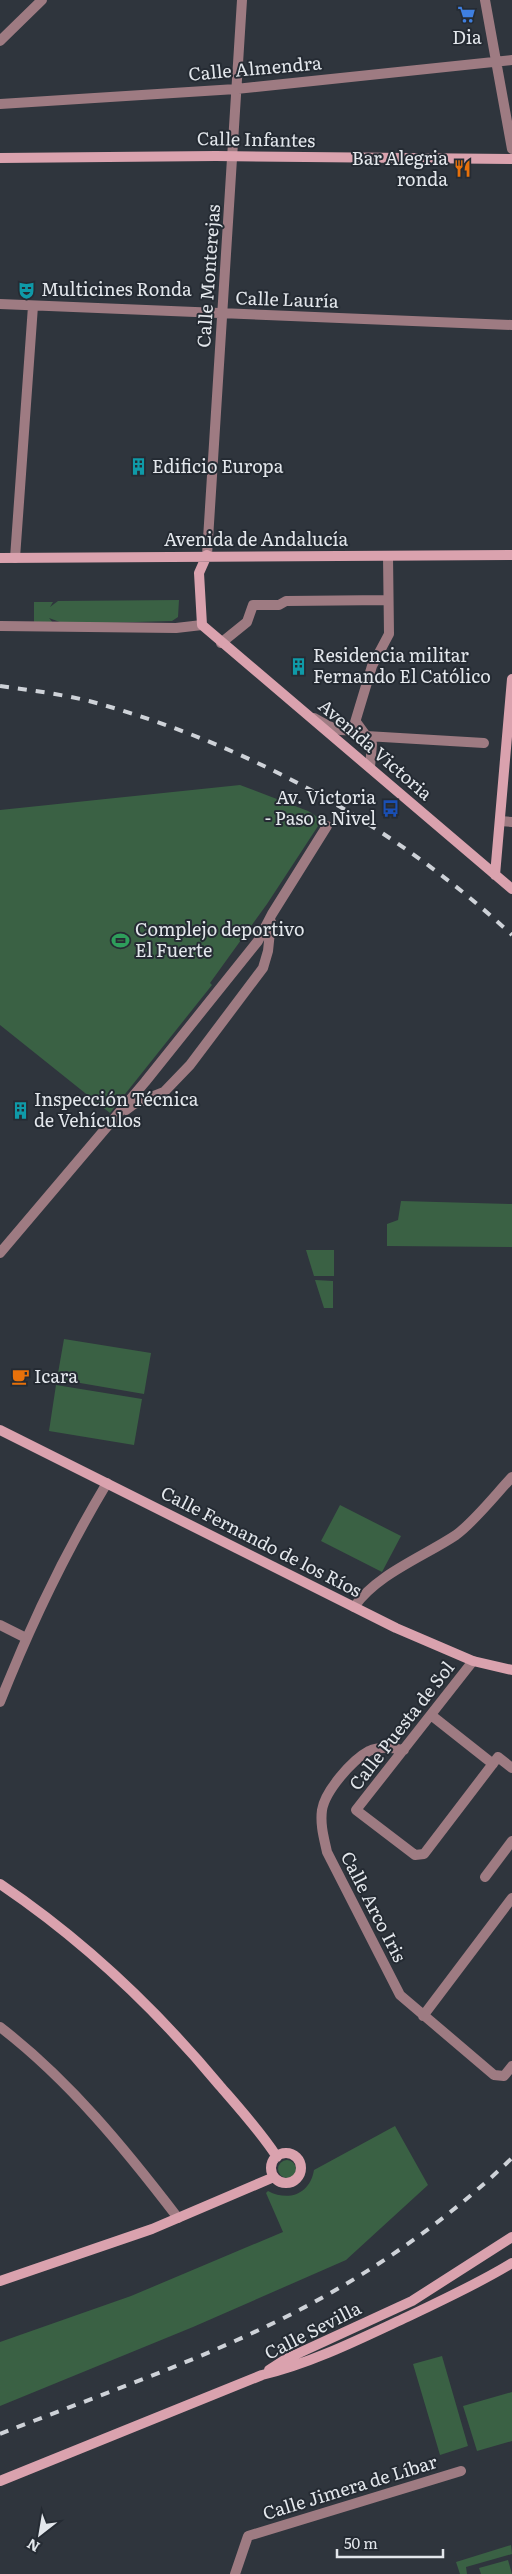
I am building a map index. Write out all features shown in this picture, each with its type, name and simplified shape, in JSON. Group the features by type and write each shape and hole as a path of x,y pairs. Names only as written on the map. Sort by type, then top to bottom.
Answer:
{"main road":[{"name":"Calle Infantes","path":"0,158 233,156 512,160"},
{"name":"Avenida de Andalucía","path":"0,558 207,555 512,555"},
{"path":"202,625 200,573 207,555"},
{"name":"Avenida Victoria","path":"202,625 512,889"},
{"path":"495,875 512,679"},
{"name":"Calle Fernando de los Ríos","path":"0,1430 354,1608 473,1661 512,1670"},
{"path":"0,1884 60,1928 140,1997 186,2045 264,2138 277,2157"},
{"path":"0,2281 178,2218 274,2177 288,2183 294,2182 301,2173 301,2163 296,2157 284,2153 277,2157 272,2166 274,2177"},
{"name":"Calle Sevilla","path":"262,2375 286,2359 412,2300 512,2237"},
{"name":"Calle Sevilla","path":"262,2375 290,2368 376,2331 488,2278 512,2263"},
{"path":"0,2481 262,2375"}],"street":[{"path":"0,41 42,0"},
{"name":"Calle Monterejas","path":"207,555 242,0"},
{"path":"484,0 512,148"},
{"name":"Calle Almendra","path":"0,104 236,89 512,60"},
{"name":"Calle Lauría","path":"0,304 512,325"},
{"path":"15,558 33,306"},
{"path":"310,716 332,727 346,731 353,729 372,666 389,634 388,556"},
{"path":"221,643 247,622 252,605 279,605 286,601 388,600"},
{"path":"0,626 176,628 202,625"},
{"path":"356,722 372,744 370,767"},
{"path":"366,736 484,743"},
{"path":"500,822 512,822"},
{"path":"0,1253 145,1082 258,941 272,914 327,826"},
{"path":"108,1126 134,1104 164,1092 190,1065 263,968 268,951 272,914"},
{"path":"354,1608 360,1598 391,1575 458,1534 512,1477"},
{"path":"0,1702 26,1638 64,1559 107,1483"},
{"path":"0,1625 26,1638"},
{"name":"Calle Puesta de Sol","path":"473,1661 356,1810 415,1856 424,1854 493,1764"},
{"path":"431,1715 493,1764 498,1757 512,1768"},
{"name":"Calle Arco Iris","path":"404,1750 387,1747 369,1751 351,1766 326,1796 322,1811 322,1832 327,1852 400,1995 494,2075 504,2076 512,2066"},
{"path":"485,1877 512,1840"},
{"path":"423,2016 512,1898"},
{"path":"0,2027 59,2079 92,2114 178,2218"},
{"name":"Calle Jimera de Líbar","path":"236,2574 248,2536 461,2471"}],"green space":[{"path":"179,600 178,617 172,621 65,624 49,618 54,624 34,624 34,602 53,602 50,607 58,601"},
{"name":"Complejo deportivo El Fuerte","path":"240,785 308,811 322,820 267,904 210,983 212,985 110,1113 0,1025 0,810"},
{"path":"401,1201 512,1204 512,1247 387,1246 387,1224 398,1220"},
{"path":"306,1250 334,1250 334,1276 314,1276"},
{"path":"315,1280 333,1281 333,1308 324,1308"},
{"path":"64,1339 151,1353 144,1394 57,1379"},
{"path":"56,1385 142,1399 134,1445 49,1431"},
{"path":"340,1505 401,1536 382,1572 321,1541"},
{"path":"395,2126 428,2185 346,2260 193,2327 0,2406 0,2342 131,2296 283,2232 266,2193 268,2191 283,2196 297,2194 308,2185 314,2170"},
{"path":"287,2160 293,2163 296,2169 293,2175 287,2178 281,2175 278,2169 281,2163"},
{"path":"442,2356 468,2446 440,2455 413,2364"},
{"path":"512,2392 512,2441 477,2451 463,2406"},
{"path":"511,2545 512,2554 466,2567 467,2574 460,2574 456,2562"},
{"path":"508,2560 512,2574 481,2574 479,2568"}],"railway":[{"path":"0,686 89,701 205,740 261,764 315,792 368,824 418,858 466,895 512,935"},
{"path":"0,2434 207,2353 288,2316 327,2295 376,2265 447,2215 512,2158"}],"place":[{"name":"Dia","path":"467,15"},
{"name":"Bar Alegria ronda","path":"462,169"},
{"name":"Multicines Ronda","path":"27,290"},
{"name":"Edificio Europa","path":"138,467"},
{"name":"Residencia militar Fernando El Católico","path":"299,666"},
{"name":"Av. Victoria - Paso a Nivel","path":"390,808"},
{"name":"Complejo deportivo El Fuerte","path":"121,940"},
{"name":"Inspección Técnica de Vehículos","path":"20,1110"},
{"name":"Icara","path":"20,1377"}]}
